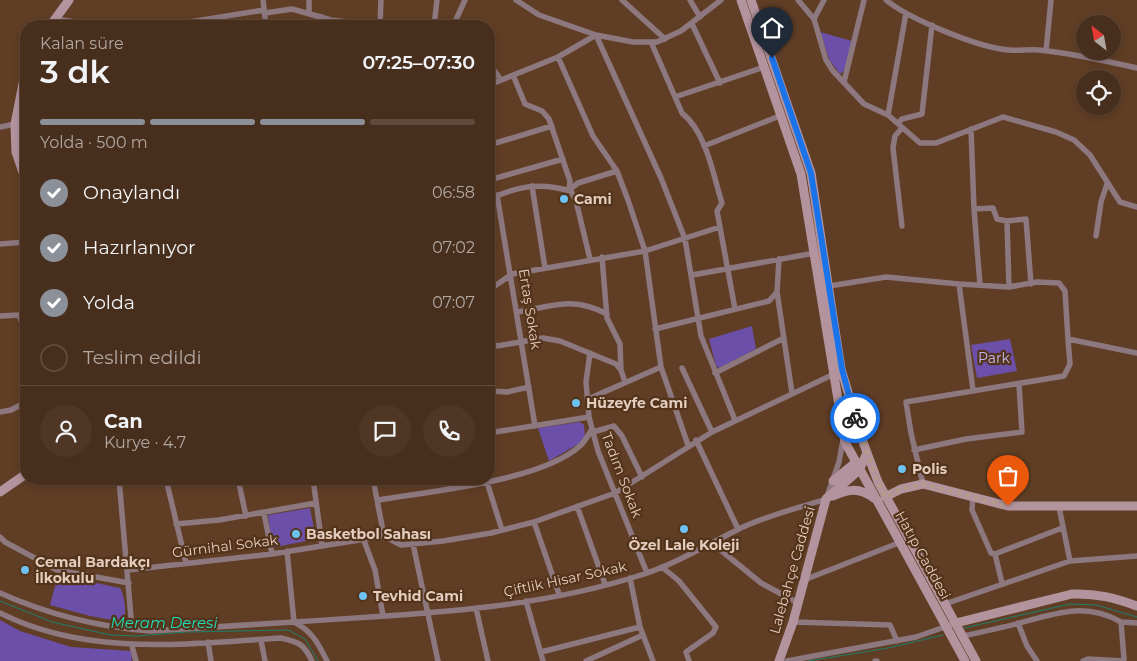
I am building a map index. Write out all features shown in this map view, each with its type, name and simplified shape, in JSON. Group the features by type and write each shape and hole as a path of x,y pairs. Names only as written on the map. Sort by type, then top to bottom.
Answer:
{"main road":[{"path":"54,20 69,0"},
{"name":"Hatıp Caddesi","path":"741,0 801,174 815,252 832,376 843,434 857,466 881,498 945,604 965,661"},
{"name":"Hatıp Caddesi","path":"752,0 811,173 842,369 881,498 901,542 952,625 963,636 976,661"},
{"path":"20,96 14,124 16,152 20,163"},
{"path":"843,434 850,440 855,439 858,427"},
{"path":"833,481 857,466 867,453"},
{"name":"Lalebahçe Caddesi","path":"783,660 826,499 857,466"},
{"path":"0,492 20,478"},
{"path":"826,499 857,489 881,498 901,489 923,484 1008,506 1137,506"},
{"path":"952,625 1072,594 1111,597 1137,606"}],"street":[{"path":"263,0 265,20"},
{"path":"309,13 310,0"},
{"path":"380,20 381,0"},
{"path":"435,20 437,0"},
{"path":"456,20 465,0"},
{"path":"622,0 665,39"},
{"path":"690,0 700,17"},
{"path":"520,1 539,15 596,35 651,42 665,39 692,24 721,0"},
{"path":"798,0 814,19 826,60 844,82 864,104 888,115 920,143 936,143 1003,117 1056,132 1074,140 1090,155 1120,202 1137,207"},
{"path":"814,19 824,0"},
{"path":"844,82 864,0"},
{"path":"886,0 906,14 932,25 1008,50 1046,51 1137,68"},
{"path":"1046,51 1051,0"},
{"path":"207,20 292,9 331,20"},
{"path":"888,115 906,14"},
{"path":"320,20 322,16"},
{"path":"692,24 720,83"},
{"path":"902,226 892,148 902,119 922,114 932,25"},
{"path":"495,82 558,57 596,35"},
{"path":"596,35 661,178 685,239 692,275 697,318 715,373 735,420"},
{"path":"651,42 682,114 691,120 704,146 722,203 717,211 735,309"},
{"path":"558,57 593,136 606,157 618,171 645,251 661,367 688,445"},
{"path":"676,97 764,67"},
{"path":"495,72 501,80"},
{"path":"513,76 525,104 542,111 552,126 570,181 569,190 576,201 590,260"},
{"path":"704,146 782,115"},
{"path":"0,127 14,124"},
{"path":"495,143 552,126"},
{"path":"971,129 974,209 980,285"},
{"path":"495,178 563,159"},
{"path":"569,190 578,183 618,171"},
{"path":"1096,236 1101,202 1107,184"},
{"path":"532,186 545,268"},
{"path":"495,196 517,187 556,187 569,190"},
{"name":"Ertaş Sokak","path":"498,195 535,426"},
{"path":"974,209 993,208 997,219 1007,221 1026,219 1031,284"},
{"path":"1007,221 1009,287"},
{"path":"495,286 512,274 645,251 720,226"},
{"path":"0,244 20,242"},
{"path":"692,275 815,252"},
{"path":"602,258 607,314 620,344 621,370 625,382"},
{"path":"779,259 777,292 792,393"},
{"path":"829,286 886,277 1009,287 1059,283 1065,292 1070,364 1064,376 906,402 914,450 923,484"},
{"path":"959,284 973,390"},
{"path":"655,329 769,301 777,292"},
{"path":"518,312 564,303 577,303 590,305 607,314"},
{"path":"0,316 20,315"},
{"path":"495,345 497,346 544,338 590,353 616,364 621,370"},
{"path":"715,373 784,338"},
{"path":"1068,339 1137,353"},
{"name":"Tadım Sokak","path":"590,353 586,382 589,418 615,493 647,573"},
{"path":"588,399 661,367"},
{"path":"682,368 712,432"},
{"path":"375,485 379,500 384,536 401,544 443,542 502,530 534,522 615,493 696,440 792,393 832,376"},
{"path":"914,450 966,439 1022,432 1018,384"},
{"path":"495,391 507,392 529,387"},
{"path":"0,412 11,410 20,405"},
{"path":"495,432 589,418"},
{"path":"495,478 549,465 581,445 593,431 614,426 622,436 642,477"},
{"path":"826,499 839,462 843,434"},
{"path":"696,440 738,529"},
{"path":"120,485 132,630"},
{"path":"167,485 186,563"},
{"path":"239,485 246,516"},
{"path":"314,485 322,545"},
{"path":"379,500 460,485"},
{"path":"488,485 502,530"},
{"path":"973,496 972,510 991,553 995,554 1002,583"},
{"name":"Çiftlik Hisar Sokak","path":"0,593 25,604 67,617 132,630 150,631 476,608 526,601 647,573 738,529 826,499"},
{"path":"176,524 246,516 316,503"},
{"path":"577,506 605,584"},
{"path":"1059,507 1070,561"},
{"path":"264,513 272,554"},
{"path":"534,522 559,594"},
{"path":"995,554 1062,528"},
{"name":"Gürnihal Sokak","path":"128,570 272,554 362,538 384,536"},
{"path":"0,537 5,542 57,570 129,583"},
{"path":"362,538 375,570 383,616"},
{"path":"804,580 901,542"},
{"path":"712,543 761,583 798,603"},
{"path":"413,544 438,661"},
{"path":"287,551 294,622 306,629 315,638 328,661"},
{"path":"945,604 1070,561 1137,556"},
{"path":"662,567 679,581 716,627 713,633 686,652 687,660"},
{"path":"630,578 640,627 653,661"},
{"path":"526,601 543,661"},
{"path":"476,608 488,661"},
{"path":"963,636 1018,624 1058,611 1094,611 1108,615 1121,622 1137,623"},
{"path":"0,613 69,638 132,646 281,638 298,642 307,651 312,661"},
{"path":"793,622 890,624 898,641"},
{"path":"1083,661 1088,659 1124,660 1121,622"},
{"path":"1018,624 1027,646 1037,661"},
{"path":"783,660 898,641 952,625"},
{"path":"540,652 640,627"},
{"path":"586,661 643,635"},
{"path":"261,640 265,661"},
{"path":"208,642 212,661"},
{"path":"132,646 136,661"}],"green space":[{"path":"820,32 852,41 846,69 840,74 830,61"},
{"path":"752,326 756,349 719,368 716,366 709,339"},
{"name":"Park","path":"1010,339 1017,371 977,378 971,345"},
{"path":"580,422 584,425 585,437 580,443 549,461 538,428"},
{"path":"310,508 316,539 276,547 272,544 268,515"},
{"path":"58,575 120,588 125,605 123,622 90,616 50,605"},
{"path":"0,620 20,631 71,647 131,651 132,661 0,661"}],"waterway":[{"name":"Meram Deresi","path":"0,601 52,622 111,635 137,636 187,632 288,630 305,639 318,661"},
{"name":"Meram Deresi","path":"964,628 1070,604 1096,605 1137,617"},
{"name":"Meram Deresi","path":"808,661 888,648 943,635"}],"way so far":[{"path":"855,418 885,497 901,489 923,484 1008,506"}],"place":[{"name":"Cami","path":"564,199"},
{"name":"Hüzeyfe Cami","path":"576,403"},
{"name":"Polis","path":"902,469"},
{"name":"Özel Lale Koleji","path":"684,529"},
{"name":"Basketbol Sahası","path":"296,534"},
{"name":"Cemal Bardakçı İlkokulu","path":"25,570"},
{"name":"Tevhid Cami","path":"363,596"}],"route":[{"path":"772,58 811,173 842,369 847,394 855,418"}]}
